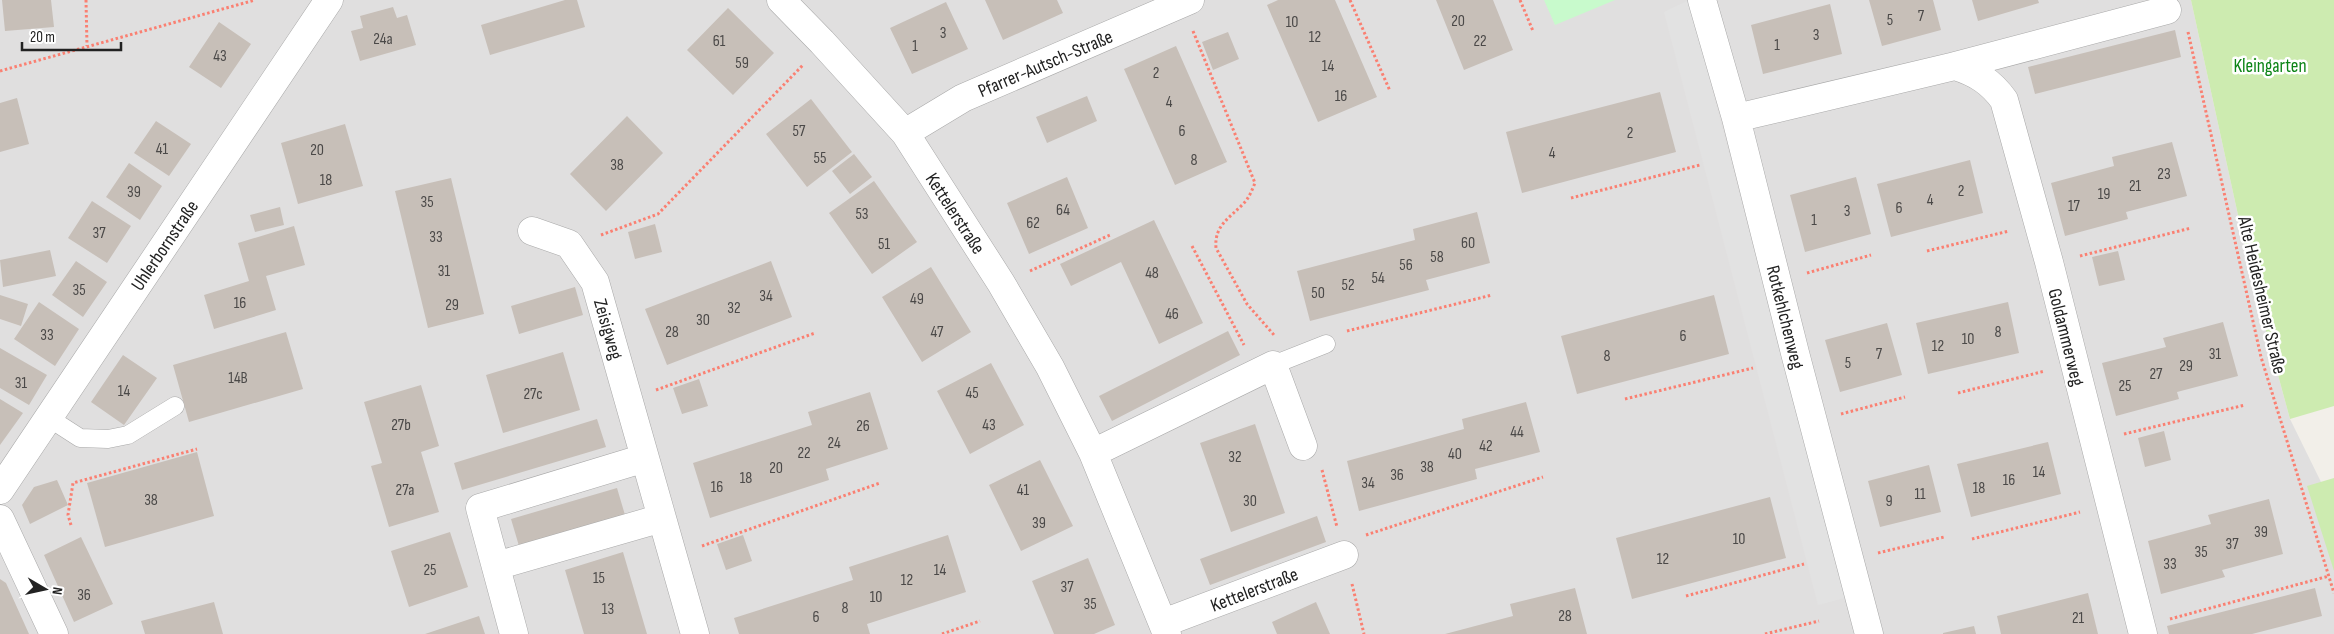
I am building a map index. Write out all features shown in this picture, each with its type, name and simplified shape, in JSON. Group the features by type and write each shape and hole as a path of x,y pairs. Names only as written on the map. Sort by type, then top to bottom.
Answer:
{"street":[{"name":"Uhlerbornstraße","path":"0,490 8,463 49,418 329,0"},
{"name":"Kettelerstraße","path":"781,0 905,133 1001,283 1050,367 1093,453 1165,629 1352,546"},
{"name":"Rotkehlchenweg","path":"1702,0 1736,118 1863,633"},
{"path":"1736,118 1956,66 2167,10"},
{"name":"Pfarrer-Autsch-Straße","path":"905,133 963,98 1190,11"},
{"name":"Goldammerweg","path":"1956,66 1981,76 1994,86 2004,100 2049,262 2143,634"},
{"name":"Zeisigweg","path":"532,231 569,244 595,282 695,634"},
{"path":"1093,453 1271,366 1303,446"},
{"path":"514,634 480,508 645,458"},
{"path":"496,566 662,518"},
{"path":"0,519 54,634"}],"lane":[{"path":"1271,366 1326,344"},
{"path":"49,418 80,438 108,439 128,435 175,406"}],"path":[{"path":"86,0 86,46"},
{"path":"0,71 255,0"},
{"path":"1350,0 1390,92"},
{"path":"1520,0 1533,31"},
{"path":"1190,11 1255,183 1244,203 1223,222 1215,240 1216,248 1247,304 1274,332 1271,366"},
{"name":"Alte Heidesheimer Straße","path":"2188,29 2261,357 2334,593"},
{"path":"600,236 658,214 804,64"},
{"path":"1571,198 1700,165"},
{"path":"2071,258 2191,228"},
{"path":"1927,251 2010,231"},
{"path":"1026,272 1110,235"},
{"path":"1192,246 1271,366"},
{"path":"1804,274 1871,256"},
{"path":"1326,344 1325,337 1492,295"},
{"path":"656,390 815,333"},
{"path":"1625,399 1753,368"},
{"path":"1958,392 2047,370"},
{"path":"1840,414 1905,397"},
{"path":"2118,436 2245,405"},
{"path":"71,525 68,515 73,484 197,449"},
{"path":"1352,546 1543,477"},
{"path":"699,547 880,483"},
{"path":"1972,540 2083,511"},
{"path":"1877,554 1944,537"},
{"path":"1686,596 1804,564"},
{"path":"2166,620 2329,576"},
{"path":"942,634 980,621"},
{"path":"1765,634 1819,621"}],"shaded area":[{"path":"0,0 2191,0 2252,279 2290,419 2321,482 2334,526 2334,634 0,634"},
{"path":"1689,0 1845,598 1818,605 1664,12"}],"green space":[{"path":"1544,0 1615,0 1555,25"},
{"name":"Kleingarten","path":"2191,0 2334,0 2334,406 2290,419 2252,279"},
{"path":"2334,478 2334,571 2307,486"}],"building":[{"path":"2,0 51,0 54,27 5,31"},
{"path":"565,0 577,0 585,27 490,55 481,25"},
{"path":"985,0 1057,0 1063,13 1003,40"},
{"path":"1278,0 1335,0 1377,97 1318,122 1267,5"},
{"path":"1436,0 1493,0 1513,50 1464,70"},
{"path":"1869,0 1933,0 1941,30 1882,46"},
{"path":"1972,0 2038,0 2039,3 1978,21"},
{"path":"946,2 968,49 912,74 890,28"},
{"path":"1830,4 1842,54 1763,74 1751,25"},
{"path":"393,7 397,18 407,15 416,45 360,61 351,31 363,28 360,16"},
{"path":"728,8 774,53 733,95 687,50"},
{"path":"219,22 251,44 221,88 189,67"},
{"path":"2175,30 2181,57 2035,94 2028,67"},
{"path":"1228,32 1239,59 1213,70 1202,42"},
{"path":"1176,46 1227,162 1175,185 1124,69"},
{"path":"1660,92 1676,152 1522,193 1506,132"},
{"path":"1087,96 1097,121 1047,143 1036,117"},
{"path":"17,98 29,144 0,152 0,103"},
{"path":"811,99 852,152 807,187 766,134"},
{"path":"627,116 663,153 606,211 570,174"},
{"path":"156,121 191,144 169,176 134,153"},
{"path":"345,124 363,186 298,204 281,143"},
{"path":"2172,142 2187,196 2126,212 2128,219 2065,236 2051,183 2114,166 2112,157"},
{"path":"854,154 872,177 850,194 832,171"},
{"path":"1970,160 1983,213 1891,237 1877,184"},
{"path":"129,163 162,186 140,220 106,197"},
{"path":"1067,177 1088,228 1029,254 1007,203"},
{"path":"1856,177 1871,234 1805,252 1790,195"},
{"path":"451,178 484,314 428,328 395,191"},
{"path":"874,181 917,242 872,274 829,213"},
{"path":"92,201 131,226 107,263 68,238"},
{"path":"280,207 284,225 255,232 250,215"},
{"path":"1477,212 1490,263 1426,280 1429,290 1310,321 1297,271 1415,240 1413,229"},
{"path":"1154,220 1203,323 1159,344 1121,262 1071,286 1060,264"},
{"path":"655,224 662,252 635,259 628,232"},
{"path":"294,226 305,265 266,276 276,310 214,329 204,295 249,281 238,243"},
{"path":"50,250 56,276 3,287 0,260"},
{"path":"2118,251 2125,280 2099,286 2092,257"},
{"path":"76,261 107,282 83,317 52,295"},
{"path":"771,261 792,317 667,365 645,309"},
{"path":"931,267 971,332 922,362 882,297"},
{"path":"575,287 583,315 519,334 511,306"},
{"path":"0,295 28,304 21,326 0,319"},
{"path":"1714,295 1729,354 1577,394 1561,336"},
{"path":"39,302 79,329 55,366 14,339"},
{"path":"2008,302 2019,353 1928,374 1916,323"},
{"path":"2223,322 2238,376 2177,392 2179,399 2116,416 2102,363 2166,347 2163,338"},
{"path":"1887,323 1902,375 1840,392 1825,340"},
{"path":"1228,331 1240,355 1112,421 1099,396"},
{"path":"286,332 303,389 189,422 173,365"},
{"path":"0,348 47,375 29,405 0,388"},
{"path":"563,352 580,410 503,433 486,375"},
{"path":"123,355 157,378 124,425 91,402"},
{"path":"991,363 1024,425 970,454 937,391"},
{"path":"699,379 708,406 682,414 673,388"},
{"path":"421,385 439,446 421,452 439,512 389,527 371,466 382,463 364,402"},
{"path":"870,392 888,449 826,469 829,480 710,518 693,463 812,425 808,412"},
{"path":"0,399 23,413 0,445"},
{"path":"1526,402 1540,452 1475,469 1477,479 1359,511 1347,461 1464,429 1462,419"},
{"path":"597,419 606,447 462,490 454,463"},
{"path":"1255,424 1285,513 1231,532 1200,443"},
{"path":"2164,431 2171,460 2145,467 2138,438"},
{"path":"2048,442 2061,494 1971,517 1957,464"},
{"path":"197,452 214,516 105,547 87,483"},
{"path":"1040,460 1073,526 1021,551 989,485"},
{"path":"1929,465 1941,512 1880,527 1868,481"},
{"path":"57,480 68,505 30,524 22,505 34,487"},
{"path":"617,488 625,515 519,546 511,519"},
{"path":"1770,497 1786,558 1632,599 1616,538"},
{"path":"2269,499 2283,554 2222,570 2225,577 2161,594 2148,541 2211,524 2208,515"},
{"path":"1317,516 1326,542 1210,585 1200,559"},
{"path":"450,532 468,587 409,607 391,551"},
{"path":"743,535 752,561 726,570 717,544"},
{"path":"948,535 966,592 867,624 870,634 739,634 734,618 853,580 849,567"},
{"path":"81,537 113,604 74,622 44,555"},
{"path":"623,552 647,634 584,634 565,570"},
{"path":"1088,558 1115,625 1094,634 1054,634 1032,581"},
{"path":"0,579 6,583 29,634 0,634"},
{"path":"1575,588 1587,634 1445,634 1513,616 1510,604"},
{"path":"2315,588 2322,616 2252,634 2169,634 2167,626"},
{"path":"2088,593 2098,634 2001,634 1997,616"},
{"path":"214,602 223,634 145,634 141,621"},
{"path":"1316,602 1330,634 1277,634 1272,622"},
{"path":"479,616 485,634 425,634"},
{"path":"1974,626 1976,634 1943,634 1943,633"}]}
